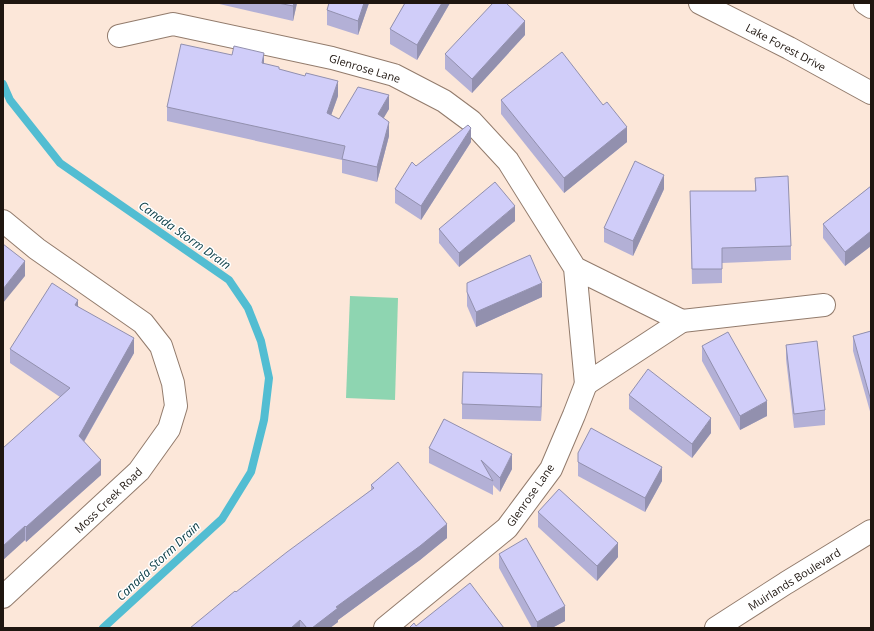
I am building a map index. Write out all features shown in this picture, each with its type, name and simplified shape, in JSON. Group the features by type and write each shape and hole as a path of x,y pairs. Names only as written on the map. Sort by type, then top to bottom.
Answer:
{"street":[{"name":"Lake Forest Drive","path":"700,3 789,48 871,93"},
{"path":"865,3 871,7"},
{"name":"Glenrose Lane","path":"119,36 173,24 332,58 400,78 444,101 471,121 508,161 575,268 586,384 550,469 507,528 385,628"},
{"name":"Moss Creek Road","path":"3,221 37,249 143,323 161,346 173,383 176,406 169,429 140,471 3,597"},
{"path":"575,268 682,321"},
{"path":"586,384 682,321 824,305"},
{"name":"Muirlands Boulevard","path":"716,628 871,531"}],"green space":[{"path":"350,296 398,298 395,400 346,398"}],"building":[{"path":"278,3 294,3 293,6"},
{"path":"329,3 364,3 358,21 327,10"},
{"path":"405,3 442,3 417,45 390,29"},
{"path":"493,3 506,3 525,21 472,79 445,54"},
{"path":"181,44 232,55 234,46 264,53 262,63 305,76 306,73 338,81 327,113 339,119 358,87 389,95 378,114 389,122 377,167 342,159 345,146 167,107"},
{"path":"562,52 603,105 607,102 627,127 564,178 501,100"},
{"path":"468,125 471,128 421,206 395,189 412,162 416,166"},
{"path":"635,161 664,175 633,241 604,228"},
{"path":"788,176 791,246 722,248 722,269 692,269 690,191 756,191 755,178"},
{"path":"495,182 515,206 459,253 439,229"},
{"path":"871,186 871,231 845,252 823,224"},
{"path":"3,244 25,261 3,289"},
{"path":"530,255 542,283 476,312 467,292 467,283"},
{"path":"52,283 78,300 75,305 134,338 79,436 101,460 3,546 3,448 70,388 10,349"},
{"path":"871,331 871,401 853,336"},
{"path":"728,332 767,401 740,416 702,346"},
{"path":"817,341 825,410 794,414 786,345"},
{"path":"648,369 711,418 692,444 629,395"},
{"path":"463,372 542,374 541,407 462,404"},
{"path":"444,419 512,454 500,478 481,460 493,481 429,448"},
{"path":"591,428 662,467 645,498 578,462 578,453"},
{"path":"398,462 447,524 420,546 336,607 338,608 312,628 307,628 300,620 291,628 190,628 235,591 236,592 287,552 374,488 371,485"},
{"path":"559,489 618,543 597,566 538,512"},
{"path":"526,538 565,606 537,622 499,554"},
{"path":"470,583 504,628 409,628 414,623 416,626"}],"waterway":[{"name":"Canada Storm Drain","path":"3,84 10,100 60,163 229,280 248,308 261,341 269,378 264,420 251,472 222,519 103,628"}]}
